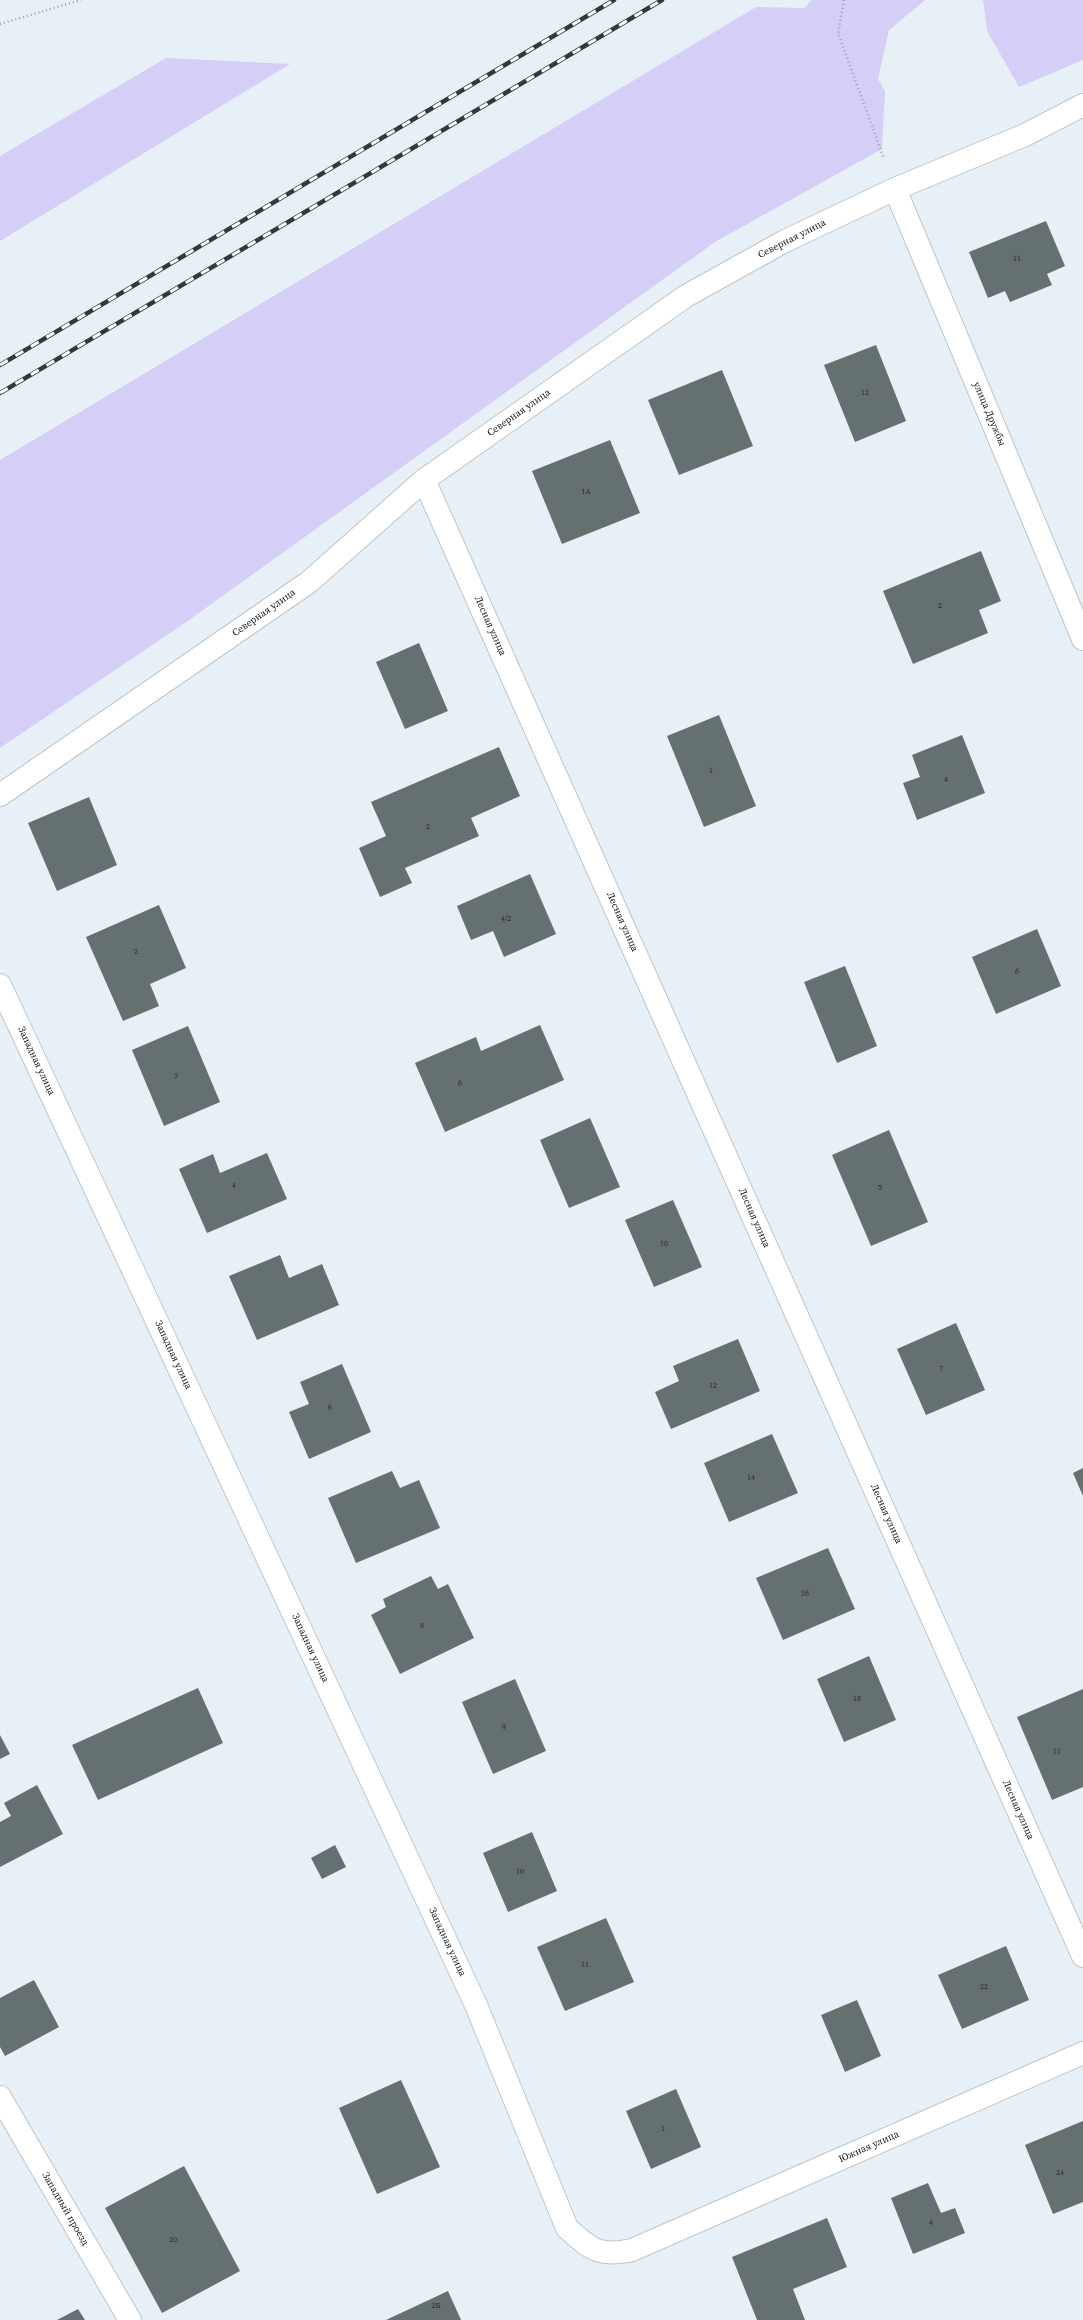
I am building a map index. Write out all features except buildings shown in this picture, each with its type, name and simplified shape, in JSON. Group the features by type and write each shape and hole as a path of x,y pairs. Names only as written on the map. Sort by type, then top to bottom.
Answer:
{"street":[{"name":"Северная улица","path":"0,796 309,582 424,480 686,296 785,241 895,189 1024,135 1083,105"},
{"name":"улица Дружбы","path":"895,189 1083,639"},
{"name":"Лесная улица","path":"424,480 1083,1956"},
{"name":"Западная улица","path":"0,985 476,2005 567,2228 583,2243 598,2252 614,2254 632,2250 654,2240"},
{"name":"Южная улица","path":"654,2240 1083,2053"},
{"name":"Западный проезд","path":"0,2098 130,2320"}],"path":[{"path":"0,24 81,0"},
{"path":"844,0 838,34 895,189"}],"shaded area":[{"path":"812,0 925,0 889,30 878,79 885,91 882,149 715,242 192,618 0,748 0,460 756,7 804,8"},
{"path":"983,0 1083,0 1083,60 1019,87 987,31"},
{"path":"166,58 290,64 0,241 0,156"}],"railway":[{"path":"0,365 614,0"},
{"path":"0,393 662,0"}]}
